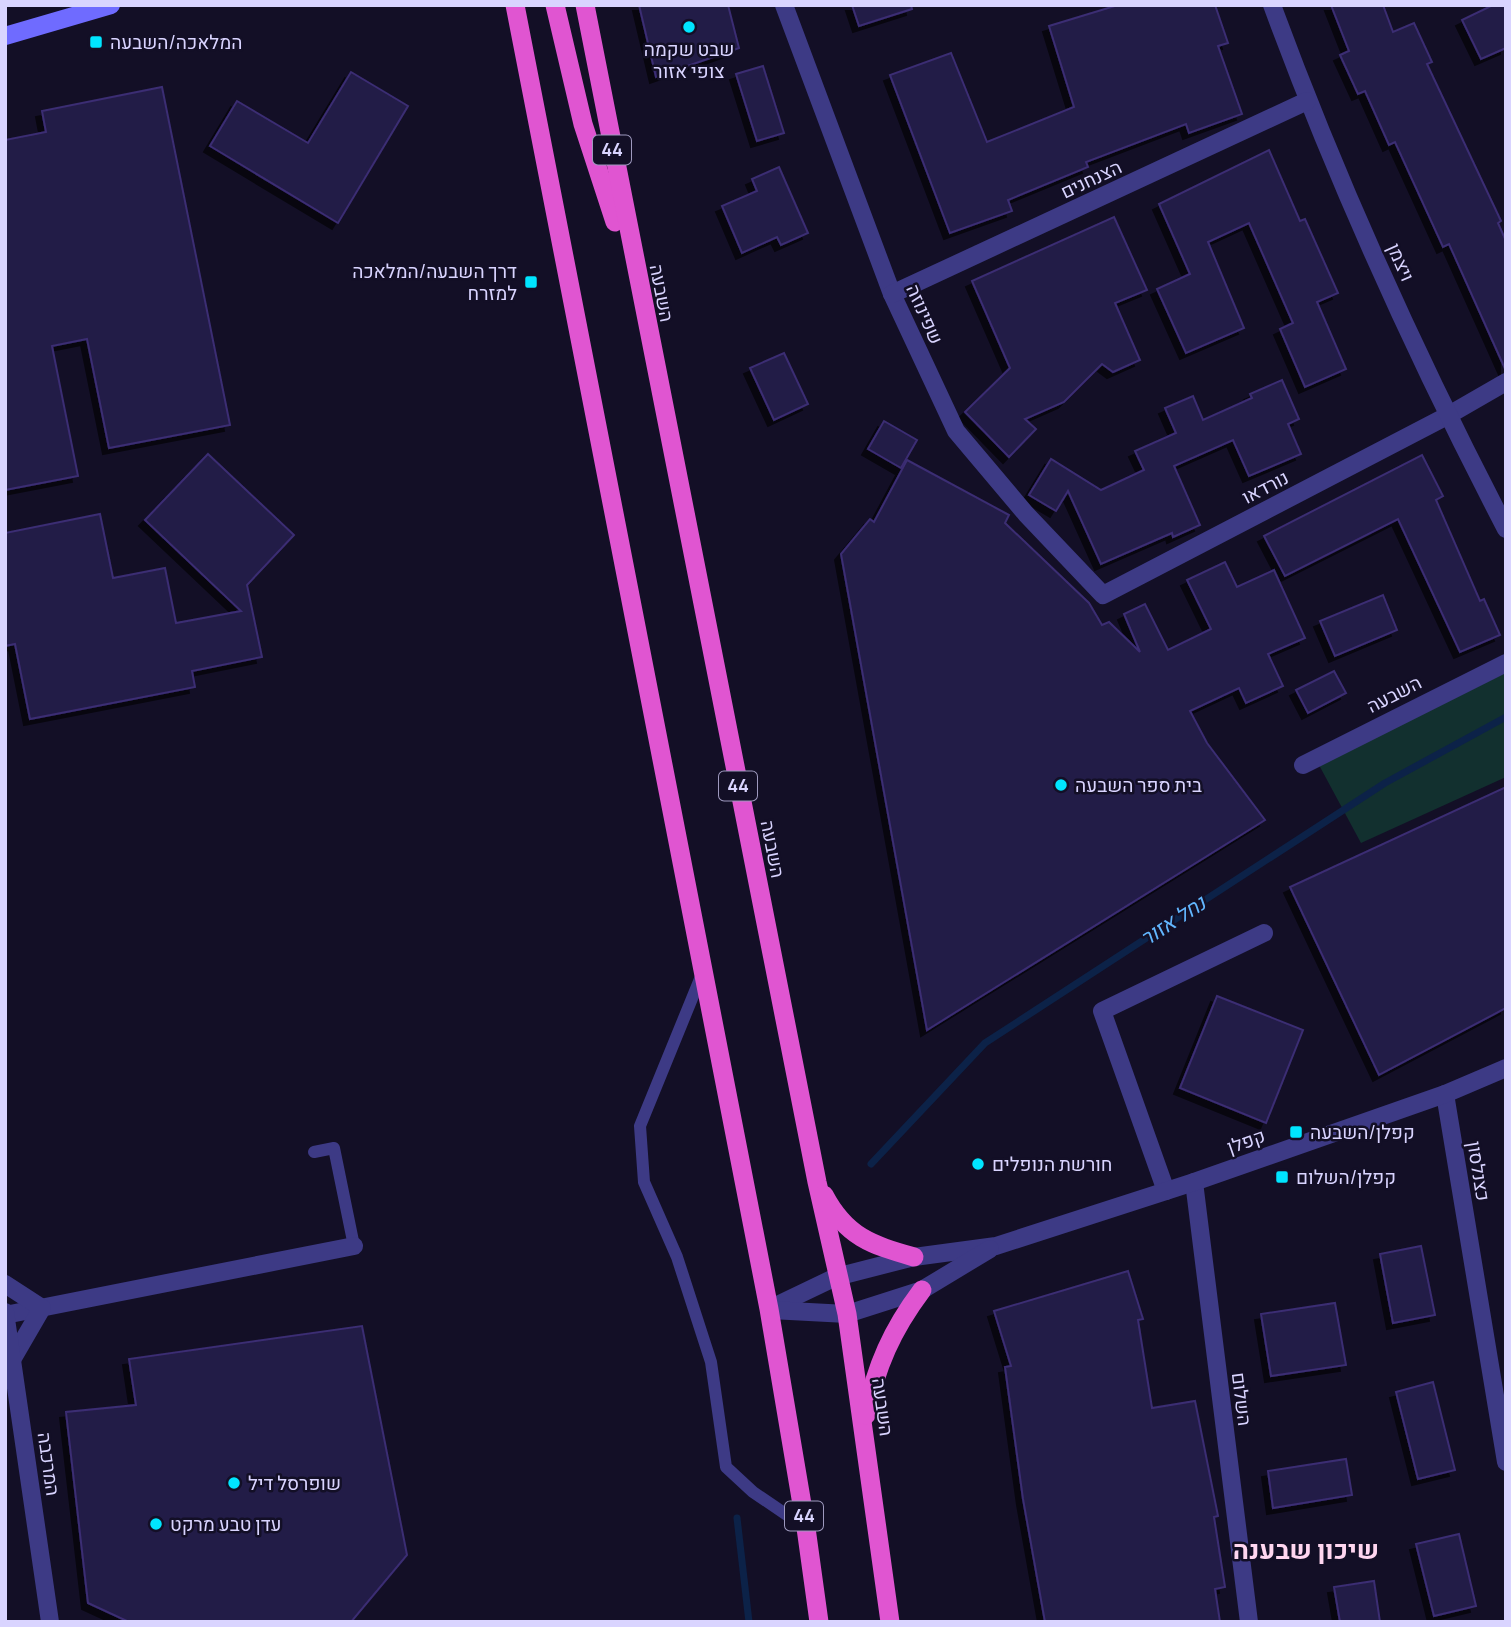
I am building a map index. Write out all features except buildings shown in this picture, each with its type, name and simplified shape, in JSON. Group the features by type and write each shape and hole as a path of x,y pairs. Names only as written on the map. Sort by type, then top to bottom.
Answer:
{"highway":[{"name":"44","path":"515,5 769,1310 806,1528 818,1622"},
{"path":"555,5 583,124 639,296"},
{"name":"השבעה","path":"585,5 639,296 836,1277 846,1314 890,1622"},
{"path":"817,1182 846,1228 868,1242 914,1257"},
{"path":"863,1430 878,1363 887,1343 922,1290"}],"main road":[{"path":"5,36 111,5"}],"street":[{"name":"שפינוזה","path":"784,5 892,294 956,431 1026,514 1103,594"},
{"name":"ויצמן","path":"1272,5 1307,101 1447,416 1506,529"},
{"name":"הצנחנים","path":"892,294 1307,101"},
{"name":"נורדאו","path":"1103,594 1447,416 1506,382"},
{"name":"השבעה","path":"1303,765 1506,663"},
{"path":"1166,1191 1102,1011 1264,933"},
{"name":"קפלן","path":"769,1310 836,1277 914,1257 996,1245 1194,1182 1446,1094 1506,1068"},
{"name":"כצנלסון","path":"1446,1094 1506,1462"},
{"name":"השלום","path":"1194,1182 1249,1622"},
{"name":"קפלן","path":"769,1310 846,1314 922,1290 996,1245"},
{"path":"5,1314 354,1246"},
{"path":"5,1284 42,1308"},
{"path":"13,1358 42,1308"},
{"name":"המרכבה","path":"5,1314 50,1622"}],"lane":[{"path":"702,974 640,1126 644,1182 677,1257 711,1362 726,1467 753,1492 806,1528"},
{"path":"314,1152 334,1148 354,1246"}],"green space":[{"path":"1506,672 1506,777 1361,843 1312,752"}],"waterway":[{"name":"נחל אזור","path":"871,1164 985,1043 1385,783 1506,717"},
{"name":"נחל אזור","path":"737,1518 749,1622"}],"place":[{"name":"שבט שקמה צופי אזור","path":"689,27"},
{"name":"המלאכה/השבעה","path":"96,42"},
{"name":"דרך השבעה/המלאכה למזרח","path":"531,282"},
{"name":"בית ספר השבעה","path":"1061,785"},
{"name":"קפלן/השבעה","path":"1296,1132"},
{"name":"חורשת הנופלים","path":"978,1164"},
{"name":"קפלן/השלום","path":"1282,1177"},
{"name":"שופרסל דיל","path":"234,1483"},
{"name":"עדן טבע מרקט","path":"156,1524"}],"district":[{"name":"שיכון שבענה","path":"1306,1550"}]}
